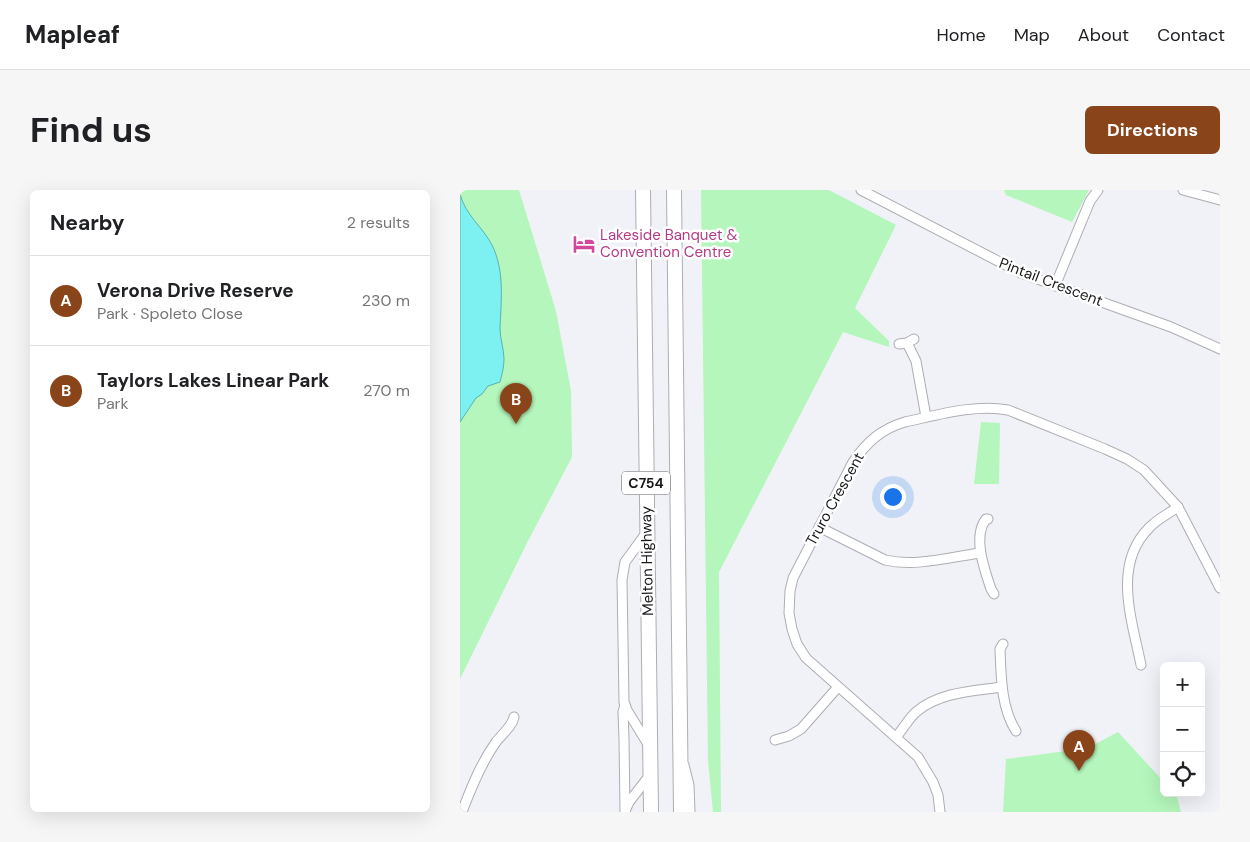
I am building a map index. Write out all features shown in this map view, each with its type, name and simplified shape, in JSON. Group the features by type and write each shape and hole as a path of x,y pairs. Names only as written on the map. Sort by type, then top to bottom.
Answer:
{"highway":[{"name":"Melton Highway","path":"643,190 651,812"},
{"name":"Melton Highway","path":"674,190 681,812"}],"street":[{"name":"Pintail Crescent","path":"861,190 1005,266 1055,286 1171,326 1220,349"},
{"path":"1055,286 1090,201 1098,190"},
{"path":"1183,190 1220,200"},
{"path":"907,342 916,361 926,418"},
{"name":"Truro Crescent","path":"940,812 938,796 929,773 918,757 838,687 802,652 790,622 788,600 793,578 854,462 870,441 894,425 976,409 991,408 1008,410 1127,459 1151,477 1178,507 1220,588"},
{"path":"1141,665 1127,592 1128,568 1136,546 1146,531 1178,507"},
{"path":"988,518 982,525 980,553 994,594"},
{"path":"819,527 885,560 915,562 980,553"},
{"path":"625,812 622,712 625,705 623,570 628,556 647,532"},
{"path":"1003,644 1000,649 1002,687 1012,724 1016,731"},
{"path":"775,740 801,729 838,687"},
{"path":"896,736 915,712 934,700 948,695 1002,687"},
{"path":"625,705 650,749"},
{"path":"462,812 484,762 513,722 514,717"},
{"path":"680,753 689,780 690,812"},
{"path":"625,812 650,775"}],"green space":[{"path":"460,190 519,190 556,311 571,391 572,457 460,679"},
{"path":"701,190 829,190 896,225 855,308 889,341 889,347 843,332 719,572 721,812 713,812 708,761"},
{"path":"1004,190 1089,190 1072,222 1006,195"},
{"path":"981,422 1000,423 999,484 974,484"},
{"path":"1118,732 1160,778 1160,797 1177,797 1181,812 1003,812 1006,759 1088,748"}],"water":[{"path":"460,194 466,209 492,245 499,265 501,276 500,333 504,359 500,382 488,386 476,398 460,422"}],"place":[{"name":"Lakeside Banquet & Convention Centre","path":"584,244"},
{"name":"Taylors Lakes Linear Park","path":"516,424"},
{"name":"Verona Drive Reserve","path":"1079,771"}]}
